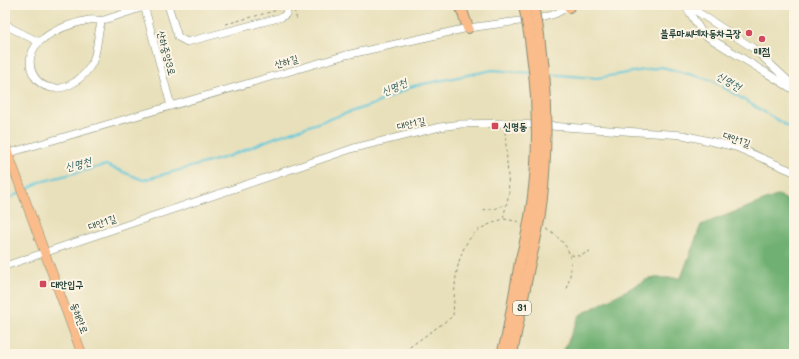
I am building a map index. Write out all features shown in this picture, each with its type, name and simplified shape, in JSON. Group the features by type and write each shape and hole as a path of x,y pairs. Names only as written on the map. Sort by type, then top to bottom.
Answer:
{"highway":[{"path":"460,5 468,28"},
{"path":"502,354 525,262 534,179 537,116 533,56 524,5"},
{"path":"525,262 535,242 542,198 544,141 544,94 541,46 534,5"},
{"name":"31","path":"512,354 525,262"}],"main road":[{"name":"동해안로","path":"7,149 12,168 82,354"}],"street":[{"path":"168,5 178,36 187,42 282,17 286,14 285,5"},
{"path":"685,5 703,34 794,90"},
{"path":"102,20 93,61 87,71 66,87 54,89 42,85 34,78 31,70 30,56 39,42 55,31 89,20 102,20 144,6"},
{"name":"산하중앙3로","path":"144,6 171,106"},
{"name":"산하길","path":"7,149 171,106 346,54 468,28 542,18 570,6"},
{"path":"693,9 754,48 794,86"},
{"path":"5,22 11,28 39,42"},
{"name":"대안1길","path":"5,266 43,249 84,238 367,144 447,126 505,123 683,134 736,147 794,172"},
{"path":"5,350 7,354"}],"path":[{"path":"181,5 179,8 181,10"},
{"path":"222,26 274,11 285,5"},
{"path":"293,5 297,20"},
{"path":"503,219 508,192 505,123"},
{"path":"483,210 497,208 506,204"},
{"path":"400,354 453,316 457,269 467,244 475,232 503,219 527,222"},
{"path":"545,228 566,244 571,254 567,289"},
{"path":"571,254 580,256 590,252"}],"green space":[{"path":"779,195 794,205 794,354 566,354 564,350 580,315 650,278 681,278 701,225"}],"waterway":[{"name":"신명천","path":"546,74 597,78 662,67 711,80 794,130"},
{"name":"신명천","path":"25,190 40,182 106,165 143,180 227,157 276,137 377,103 413,86 493,70 532,73"},
{"name":"신명천","path":"5,201 19,193"}],"place":[{"name":"블루마씨네자동차극장","path":"749,33"},
{"name":"매점","path":"762,39"},
{"name":"신명동","path":"495,126"},
{"name":"대안입구","path":"43,284"}]}
